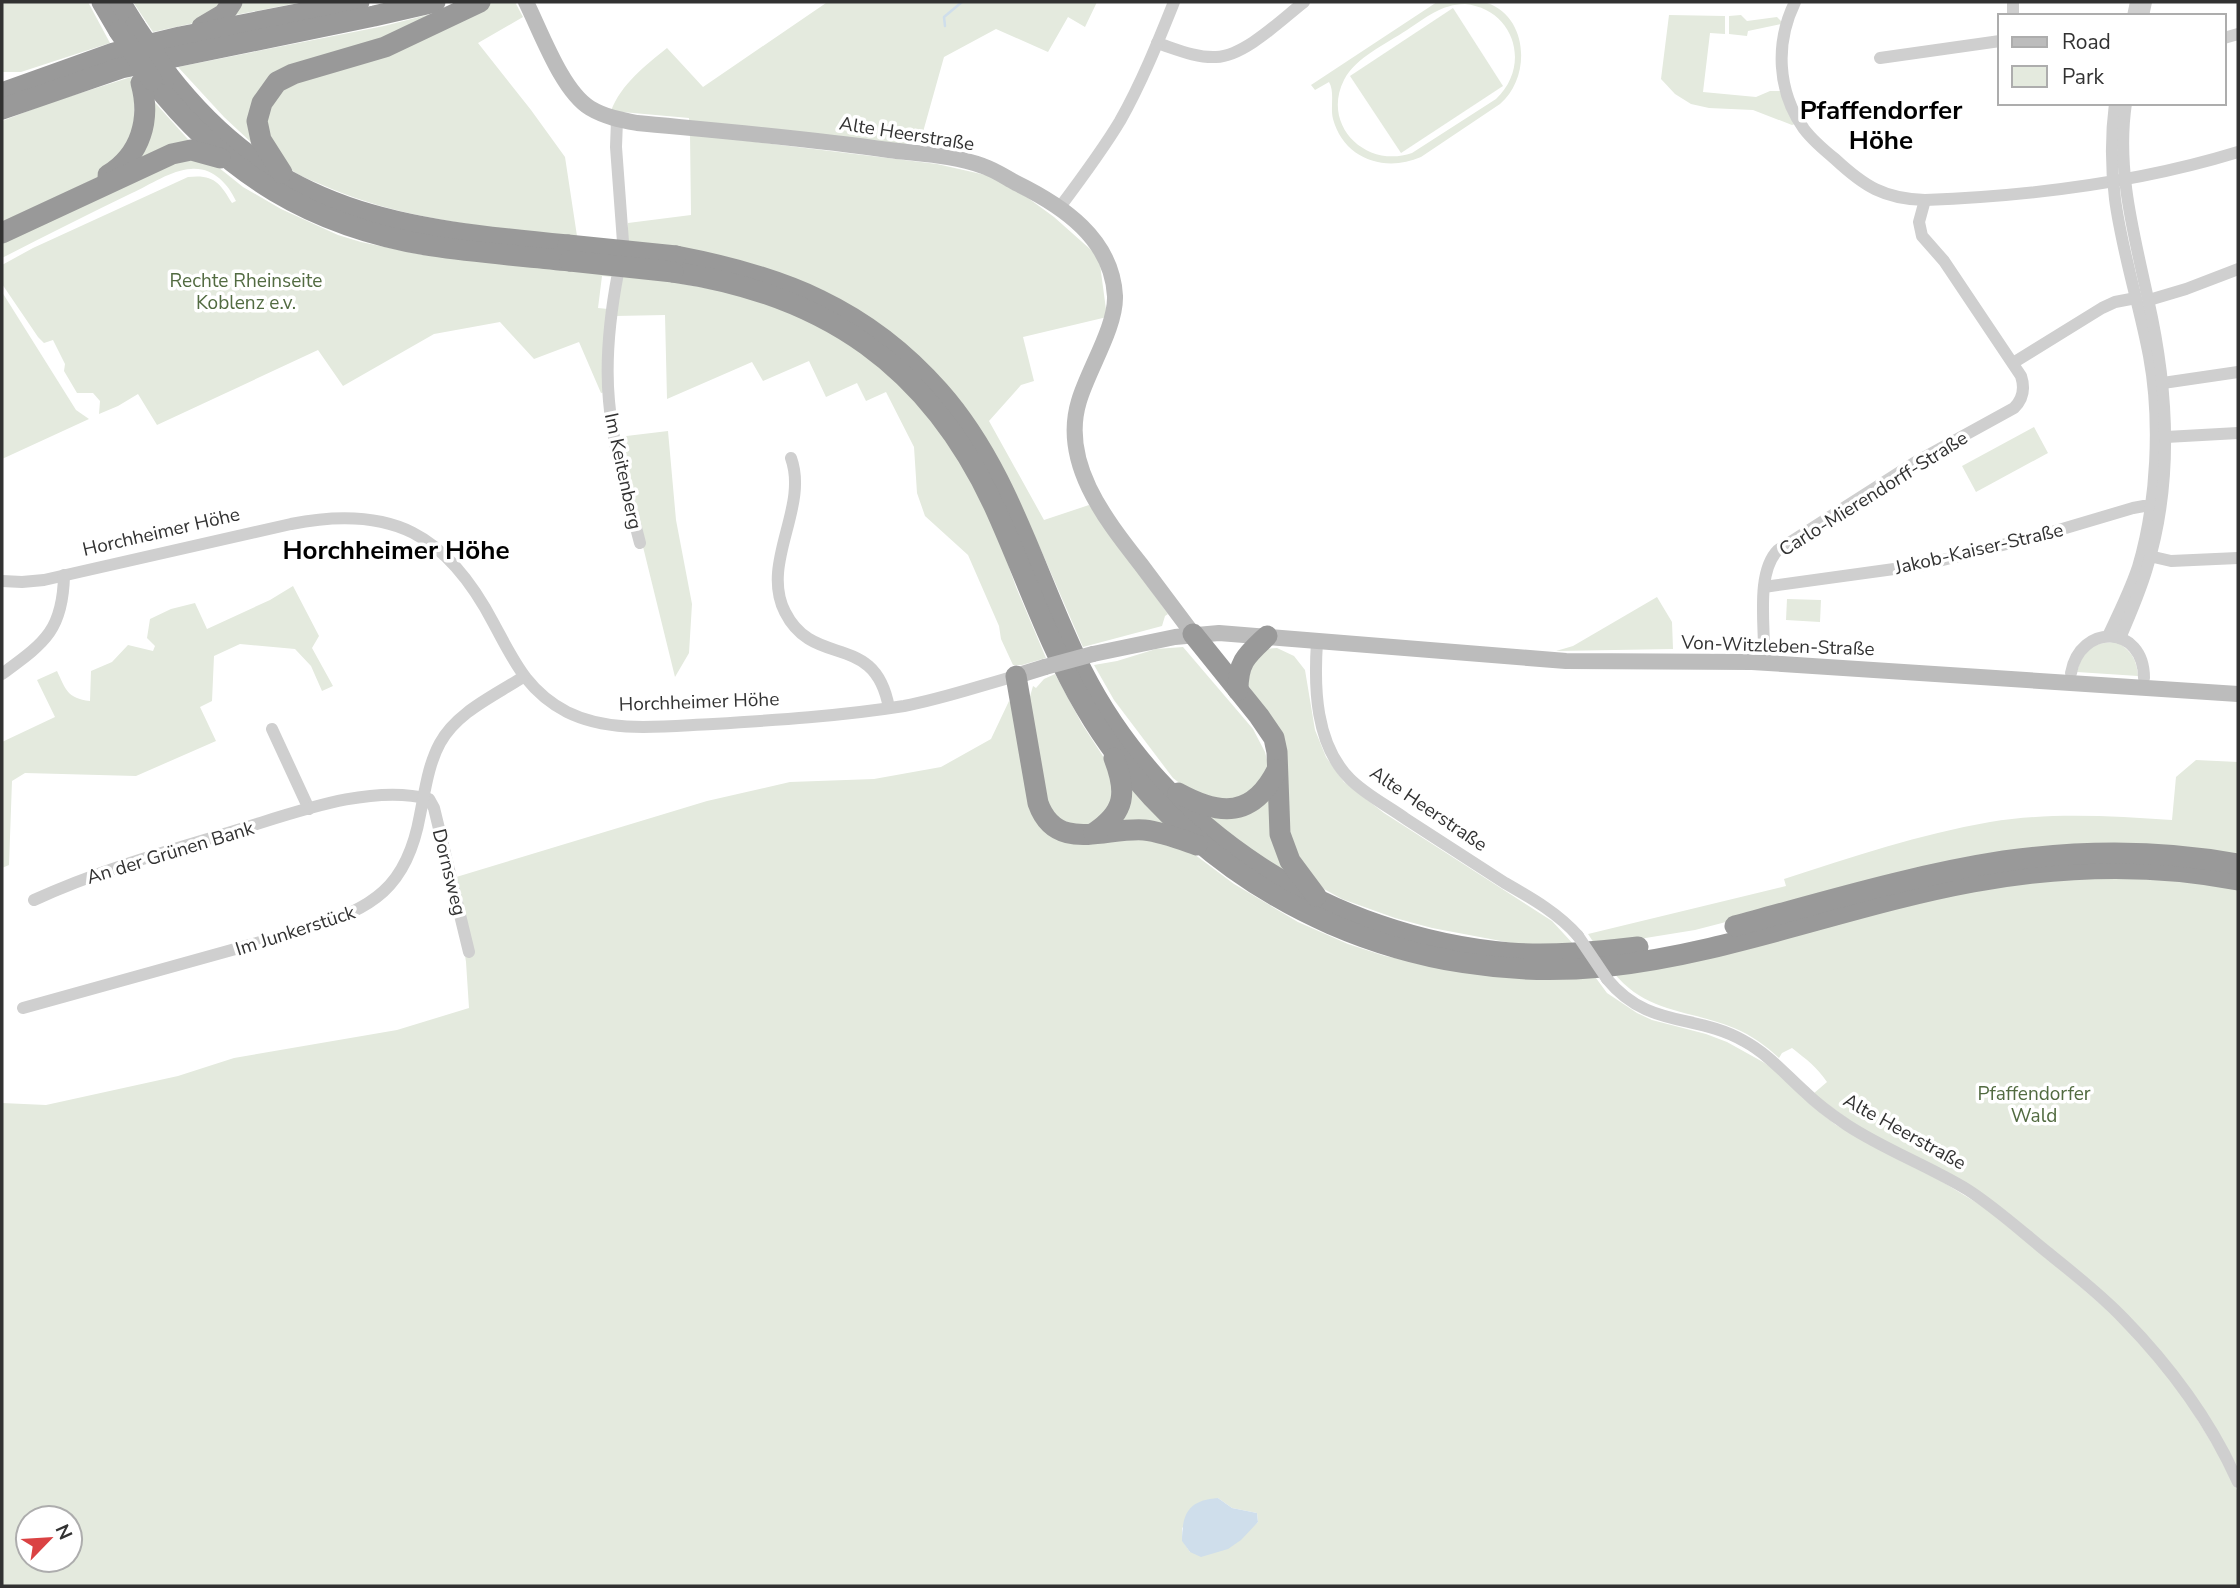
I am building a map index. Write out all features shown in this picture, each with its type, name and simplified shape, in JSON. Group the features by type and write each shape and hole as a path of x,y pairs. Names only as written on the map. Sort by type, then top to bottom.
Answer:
{"highway":[{"path":"103,2 127,29 154,79 198,111 221,134 290,183 355,211 415,227 569,253"},
{"path":"120,2 133,54 190,124 232,163 306,208 374,233 436,246 569,253 674,264 727,266 762,276 821,300 861,322 890,343 939,390 961,417 992,468 1090,684 1121,735 1161,784 1206,827 1282,882 1322,903 1384,927 1454,945 1513,953 1577,954 1672,941 1898,883 2005,861 2048,856 2128,853 2238,864"},
{"path":"180,37 214,21 224,14 232,2"},
{"path":"2,75 22,75 180,37 359,2"},
{"path":"2,109 121,68 435,2"},
{"path":"290,183 270,157 258,130 258,112 271,89 285,77 385,47 480,2"},
{"path":"2,93 100,57"},
{"path":"2,226 99,180 126,161 136,147 144,122 145,99 154,79"},
{"path":"2,115 51,90"},
{"path":"2,233 180,152 197,150 232,163"},
{"path":"674,264 743,285 819,315 873,349 918,390 955,435 976,471 1066,672 1108,743 1153,797 1206,848 1249,879 1322,920 1404,949 1453,961 1536,969 1603,966 1676,954 1902,897 2007,876 2086,869 2128,869 2170,871 2238,880"},
{"path":"1193,634 1274,738 1278,752 1278,824 1282,844 1296,871 1322,903"},
{"path":"1238,690 1238,674 1243,660 1268,636"},
{"path":"1016,676 1040,809 1046,820 1062,831 1080,835 1146,830 1206,848"},
{"path":"1094,833 1114,816 1123,793 1121,777 1108,743"},
{"path":"1161,784 1207,806 1232,809 1248,804 1261,795 1277,770"}],"street":[{"name":"Alte Heerstraße","path":"526,2 573,93 589,107 617,120 842,143 956,159 982,166 1060,206 1089,234 1102,252 1110,269 1115,298 1112,318 1087,376 1075,417 1074,439 1079,463 1088,486 1112,527 1193,634"},
{"path":"1060,206 1083,177 1120,120 1174,2"},
{"path":"1157,43 1196,55 1229,55 1304,2"},
{"path":"1795,2 1784,29 1781,59 1785,88 1801,125 1814,141 1858,180 1894,197 1925,200 2072,188 2119,180 2238,152"},
{"path":"1880,58 1998,41"},
{"path":"2115,105 2119,180"},
{"path":"2114,637 2141,588 2155,507 2163,383 2116,208 2126,105"},
{"path":"617,120 616,147 622,242"},
{"name":"Carlo-Mierendorff-Straße","path":"1764,649 1765,575 1769,561 1784,545 1914,463 2008,411 2018,404 2023,393 2023,382 2013,363 1944,261 1922,236 1919,222 1925,200"},
{"path":"2013,363 2102,307 2115,302 2142,300 2186,289 2238,269"},
{"name":"Im Keitenberg","path":"618,273 610,325 608,395 616,450 640,543"},
{"path":"2142,300 2161,436"},
{"path":"2163,383 2238,372"},
{"path":"2161,436 2238,433"},
{"path":"791,458 794,486 780,563 779,585 783,608 793,625 807,638 858,658 873,668 884,686 889,708"},
{"name":"Jakob-Kaiser-Straße","path":"1764,587 1923,565 2042,535 2133,508 2155,507"},
{"name":"Horchheimer Höhe","path":"2,581 30,582 304,521 351,517 380,521 424,538 454,562 481,600 523,677 536,690 556,706 584,719 614,726 691,725 889,708 1093,654 1193,634"},
{"path":"2146,555 2171,561 2238,558"},
{"path":"2,674 42,643 58,620 64,596 64,575"},
{"path":"1193,634 1268,636 1317,642"},
{"path":"2071,673 2074,660 2081,650 2096,639 2114,637 2131,644 2139,655 2144,678"},
{"name":"Alte Heerstraße","path":"1317,642 1315,671 1320,717 1330,748 1346,774 1363,790 1549,910 1578,936 1607,979 1646,1011 1723,1031 1744,1041 1763,1053 1813,1100 1847,1125 1966,1189 2001,1213 2102,1299 2146,1343 2184,1390 2210,1430 2238,1482"},
{"name":"Von-Witzleben-Straße","path":"1317,642 1566,661 1752,662 2238,694"},
{"name":"Im Junkerstück","path":"23,1008 296,932 355,912 369,904 382,893 404,865 416,838 433,758 440,743 451,728 471,710 523,677"},
{"path":"272,729 309,809"},
{"name":"An der Grünen Bank","path":"34,900 115,868 309,809 378,795 404,794 424,798"},
{"name":"Dornsweg","path":"424,798 429,799 433,808 470,953"}],"green space":[{"path":"2,2 88,2 110,43 21,72 2,72"},
{"path":"133,2 227,2 208,20 153,32"},
{"path":"238,2 303,2 230,16"},
{"path":"490,2 515,2 523,17 478,43 565,157 577,236 446,220 350,196 291,170 283,163 262,132 276,89"},
{"path":"826,2 1097,2 1085,27 1068,17 1048,52 996,29 944,57 923,132 918,139 901,147 689,123 689,118 611,111 628,84 667,48 703,87"},
{"path":"1437,2 1487,3 1501,10 1518,34 1521,64 1510,93 1500,104 1421,157 1407,162 1380,163 1356,153 1338,133 1333,119 1332,90 1329,82 1315,90 1311,85","holes":["1465,4 1482,8 1496,16 1506,27 1515,55 1513,71 1507,85 1496,99 1412,153 1379,155 1364,149 1352,139 1343,127 1338,113 1338,97 1344,80 1356,64 1441,9"]},
{"path":"1453,8 1503,86 1401,153 1350,76"},
{"path":"450,9 433,20 280,74 254,145 178,67 384,26"},
{"path":"1669,15 1725,16 1725,34 1710,33 1703,92 1756,97 1770,91 1780,91 1795,124 1753,110 1709,108 1691,104 1675,94 1661,79"},
{"path":"1741,15 1747,21 1777,17 1781,24 1748,31 1747,36 1729,34 1729,16"},
{"path":"131,77 134,84 134,137 103,175 2,222 2,121"},
{"path":"149,96 194,146 133,159"},
{"path":"690,134 937,164 990,176 1054,217 1099,257 1107,317 1023,337 1034,381 1021,385 989,421 1044,520 1089,505 1168,614 1162,626 1083,647 1041,550 991,450 924,364 627,243 628,223 691,215"},
{"name":"Rechte Rheinseite Koblenz e.v.","path":"180,156 213,163 243,187 281,209 338,235 361,242 423,255 615,273 615,277 602,276 598,308 608,309 606,392 601,393 579,342 534,359 500,322 434,334 343,386 318,350 157,425 138,394 99,414 100,401 93,393 77,393 64,371 65,364 53,340 44,343 38,337 2,284 2,265 33,248 188,177 204,177 215,181 232,203 236,201 233,195 213,174 199,169 183,170 161,178 2,258 2,236"},
{"path":"621,273 772,300 872,356 953,443 996,531 1046,658 1013,665 968,555 925,516 917,493 914,447 886,392 866,401 857,383 826,397 809,361 763,381 752,362 667,399 665,315 615,316"},
{"path":"2,292 76,410 89,419 2,459"},
{"path":"2034,427 2048,453 1976,492 1962,466"},
{"path":"668,431 676,520 692,604 689,653 675,677 618,437"},
{"path":"293,586 319,636 312,648 333,686 322,691 311,666 295,649 240,644 214,656 212,701 200,707 216,741 136,776 25,773 12,781 9,865 2,868 2,742 55,717 37,680 57,671 68,692 76,698 90,701 91,671 112,662 128,645 153,651 155,646 147,638 150,619 171,609 195,603 207,629 270,600"},
{"path":"1657,597 1672,622 1673,649 1556,651 1573,646"},
{"path":"1787,599 1821,600 1820,622 1786,620"},
{"path":"2117,642 2132,656 2138,676 2077,672 2090,648"},
{"path":"1183,647 1253,729 1265,752 1268,764 1265,777 1252,794 1221,803 1191,792 1173,778 1114,700 1094,665 1156,649"},
{"path":"1277,648 1294,656 1305,670 1315,730 1326,757 1344,782 1384,813 1552,921 1576,947 1532,947 1432,928 1342,899 1324,889 1293,857 1254,694 1248,685 1246,669 1265,649"},
{"path":"1055,674 1082,724 1110,767 1113,809 1081,829 1050,814 1029,700 1033,686 1036,688 1044,679"},
{"path":"1009,701 1013,706 1043,823 1128,834 1186,848 1234,884 1298,922 1348,944 1385,956 1414,962 1593,974 1607,993 1637,1013 1727,1042 1763,1062 1836,1125 1936,1178 2000,1217 2122,1323 2175,1383 2230,1473 2238,1493 2238,1586 2,1586 2,1103 46,1105 178,1076 234,1058 397,1030 469,1008 466,962 453,878 707,801 790,782 874,779 941,767 991,739","holes":["1218,1498 1232,1508 1257,1513 1258,1522 1249,1530 1190,1552 1182,1540 1182,1528"]},
{"path":"2196,760 2238,762 2238,859 1919,872 1695,930 1596,946 1588,934 1786,886 1784,879 1886,847 1964,827 2013,819 2058,816 2172,820 2176,777"},
{"path":"1128,785 1171,830 1120,825"},
{"path":"1272,789 1286,876 1205,819"},
{"name":"Pfaffendorfer Wald","path":"2102,874 2238,883 2238,1467 2190,1390 2007,1212 1869,1134 1813,1094 1827,1082 1815,1067 1792,1048 1782,1053 1779,1058 1740,1031 1669,1009 1640,996 1613,972 1937,895"}],"water":[{"path":"1218,1498 1232,1508 1257,1513 1258,1522 1228,1549 1201,1557 1190,1552 1182,1541 1186,1516 1194,1505"}],"waterway":[{"path":"945,26 944,17 962,2"}],"district":[{"name":"Pfaffendorfer Höhe","path":"1881,125"},
{"name":"Horchheimer Höhe","path":"396,550"}]}
